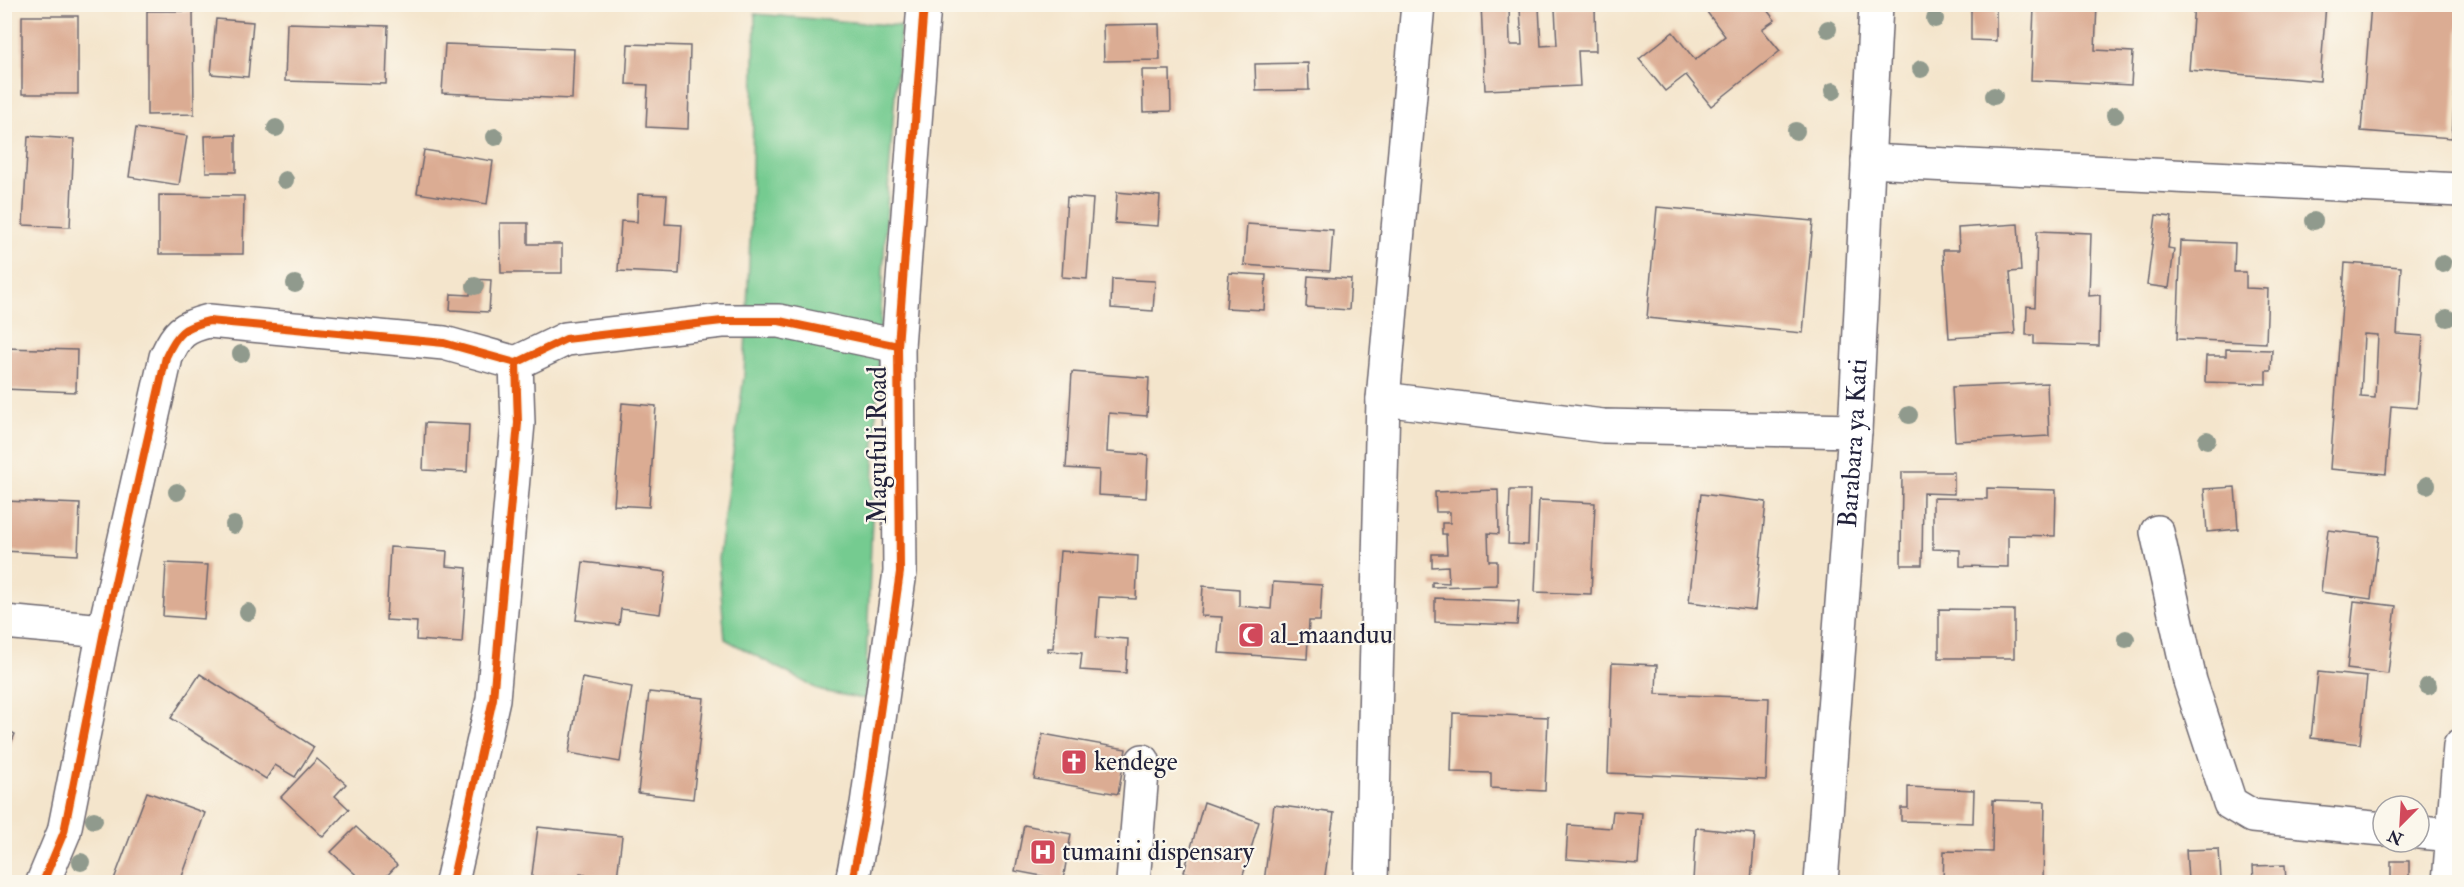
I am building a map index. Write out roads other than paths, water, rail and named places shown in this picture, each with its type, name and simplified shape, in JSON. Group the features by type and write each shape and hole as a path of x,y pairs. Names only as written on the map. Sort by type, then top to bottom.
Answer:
{"street":[{"path":"1371,882 1383,399 1418,4"},
{"name":"Barabara ya Kati","path":"1821,882 1855,431 1876,4"},
{"name":"Magufuli Road","path":"852,882 867,804 900,572 898,346 918,5"},
{"path":"1868,161 2460,190"},
{"path":"43,882 64,832 104,632 166,357 175,338 189,326 208,321 444,343 516,363 566,339 722,321 779,321 898,346"},
{"path":"452,882 493,699 518,423 516,363"},
{"path":"1383,399 1603,426 1855,431"},
{"path":"2157,532 2190,681 2230,802 2252,816 2371,828"},
{"path":"4,622 104,632"},
{"path":"2450,882 2460,746"},
{"path":"1133,882 1143,762"},
{"path":"2431,833 2453,835"}],"place":[{"name":"al_maanduu","path":"1251,635"},
{"name":"kendege","path":"1074,762"},
{"name":"tumaini dispensary","path":"1043,852"}]}
